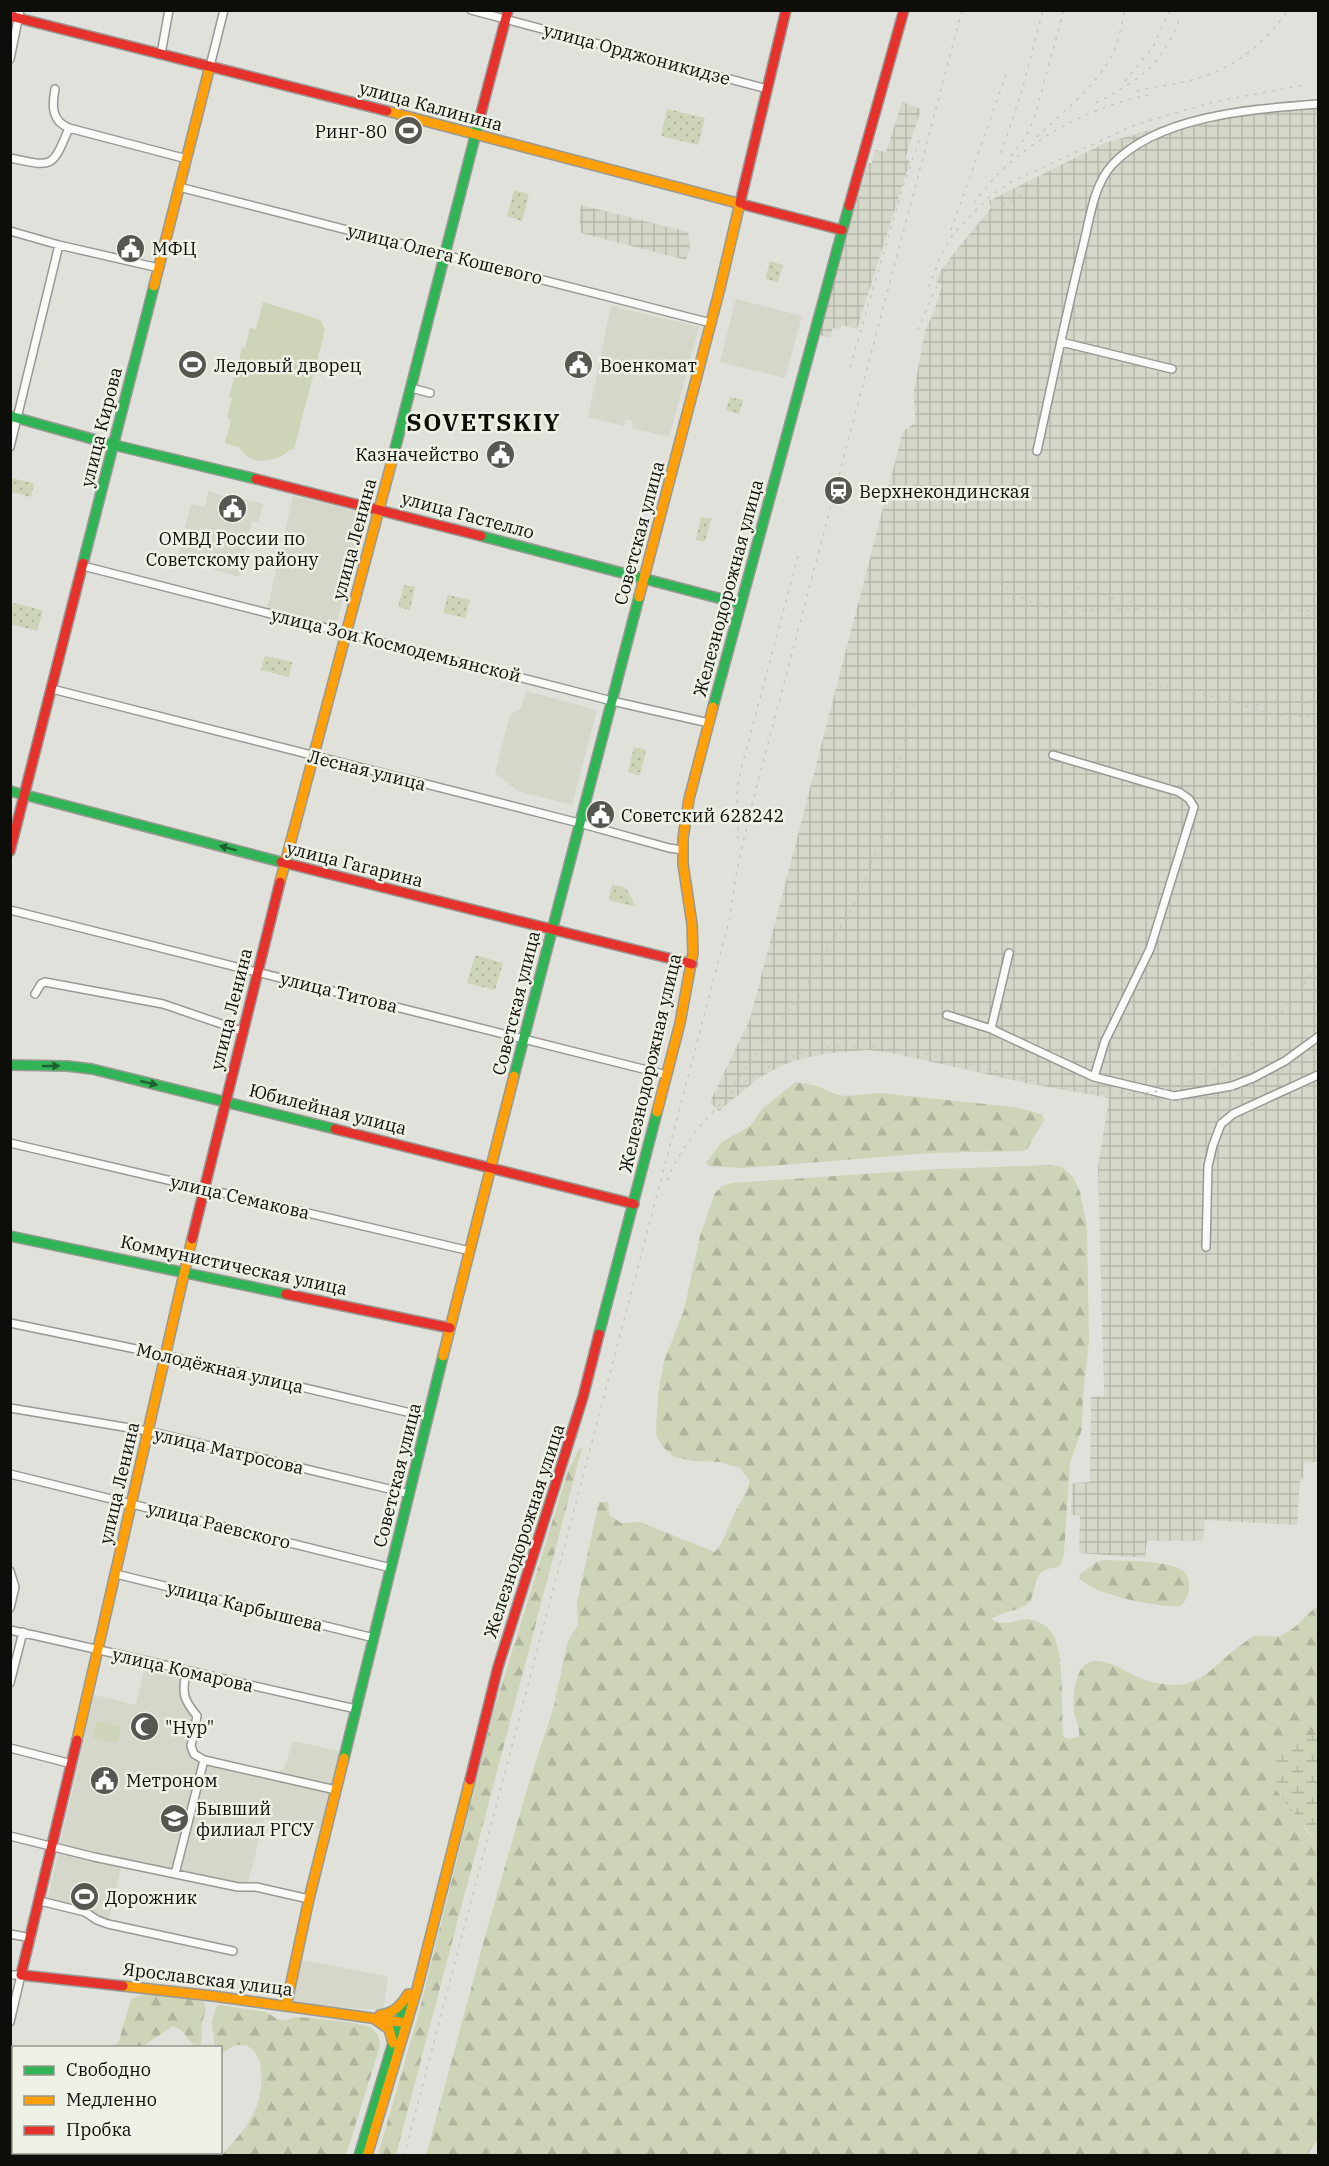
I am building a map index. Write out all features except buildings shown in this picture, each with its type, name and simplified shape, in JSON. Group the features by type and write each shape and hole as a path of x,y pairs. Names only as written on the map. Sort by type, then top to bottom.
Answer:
{"main road":[{"name":"Советская улица","path":"286,2006 309,1899 450,1328 551,930 711,323 786,10"},
{"name":"Железнодорожная улица","path":"404,2023 425,1959 498,1667 583,1397 667,1075 692,964 692,924 684,876 683,850 687,808 842,230 904,10"},
{"name":"улица Калинина","path":"16,15 842,230"},
{"name":"улица Ленина","path":"21,1975 100,1649 131,1503 225,1101 312,756 411,388 507,15"},
{"name":"улица Кирова","path":"10,851 210,66"},
{"name":"улица Гастелло","path":"14,417 114,445 379,509 741,604"},
{"name":"улица Гагарина","path":"10,791 692,964"},
{"name":"Юбилейная улица","path":"10,1065 80,1067 492,1167 634,1204"},
{"name":"Коммунистическая улица","path":"10,1236 450,1328"},
{"name":"Железнодорожная улица","path":"404,2023 408,1994 445,1874"},
{"name":"Ярославская улица","path":"21,1975 124,1985 363,2015 404,2023"},
{"path":"363,2015 396,2012 408,1994"},
{"path":"363,2015 389,2027 392,2034 392,2048"},
{"path":"359,2156 392,2048 404,2023"},
{"path":"367,2156 404,2023"}],"street":[{"path":"161,54 169,10"},
{"name":"улица Кирова","path":"210,66 224,10"},
{"name":"улица Орджоникидзе","path":"471,10 507,15 767,89"},
{"path":"10,59 16,15"},
{"path":"56,89 54,104 58,123 69,128 187,159"},
{"path":"1037,451 1095,198 1105,175 1115,162 1134,147 1153,137 1196,121 1248,110 1318,105"},
{"path":"10,158 40,164 53,161 69,128"},
{"name":"улица Олега Кошевого","path":"179,187 711,323"},
{"path":"10,231 159,268"},
{"path":"10,447 14,417 59,245"},
{"path":"1061,342 1172,369"},
{"path":"411,388 430,393"},
{"name":"улица Зои Космодемьянской","path":"83,566 612,701 709,723"},
{"name":"Лесная улица","path":"52,689 683,850"},
{"path":"1053,755 1179,792 1189,799 1194,807 1150,949 1105,1041 1094,1077"},
{"name":"улица Титова","path":"10,909 667,1075"},
{"path":"991,1029 1009,953"},
{"path":"35,994 45,982 163,1005 243,1031"},
{"path":"947,1015 991,1029 1094,1077 1168,1095 1194,1094 1232,1086 1268,1071 1318,1037"},
{"path":"1206,1247 1208,1166 1221,1124 1233,1114 1318,1075"},
{"name":"улица Семакова","path":"10,1143 470,1251"},
{"name":"Молодёжная улица","path":"10,1323 165,1355 428,1417"},
{"name":"улица Матросова","path":"10,1408 148,1431 410,1494"},
{"name":"улица Раевского","path":"10,1474 392,1568"},
{"path":"10,1571 15,1587 10,1608"},
{"name":"улица Карбышева","path":"116,1574 374,1638"},
{"name":"улица Комарова","path":"10,1630 356,1709"},
{"path":"11,1679 23,1632"},
{"path":"186,1671 184,1697 189,1708 196,1714 197,1720 192,1751 194,1754 204,1760 336,1790"},
{"path":"10,1748 72,1764"},
{"path":"175,1874 204,1760"},
{"path":"10,1836 113,1862 309,1899"},
{"path":"40,1900 85,1911 97,1920 108,1924 233,1951"},
{"path":"10,1934 31,1938"},
{"name":"Ярославская улица","path":"10,1975 21,1975"},
{"name":"улица Ленина","path":"10,2022 21,1975"}],"shaded area":[{"path":"1318,100 1318,1462 1304,1462 1303,1477 1300,1481 1297,1525 1205,1520 1203,1541 1147,1541 1145,1558 1079,1553 1080,1516 1071,1515 1072,1483 1090,1482 1091,1397 1104,1396 1098,1166 1109,1098 868,1050 827,1053 790,1062 760,1077 719,1111 710,1102 750,1019 903,431 915,423 914,390 925,331 934,312 942,285 936,281 943,267 991,208 989,201 1105,143 1207,113 1245,105"},
{"path":"902,102 921,109 905,159 910,161 857,329 842,325 840,329 833,328 830,338 819,335 849,231 847,230 848,225 850,225 868,163 872,163 875,150 886,152"},
{"path":"581,205 688,232 690,248 686,260 581,233 579,216"},
{"path":"736,299 802,316 785,378 720,362"},
{"path":"611,306 699,327 669,437 632,428 633,421 626,419 624,426 588,417"},
{"path":"208,491 235,500 238,498 263,504 258,522 252,521 239,577 177,559 191,504 205,507"},
{"path":"293,496 365,513 336,626 267,610"},
{"path":"526,691 597,710 572,805 518,791 495,773 510,715 521,708"},
{"path":"146,1661 186,1671 183,1692 196,1714 192,1751 205,1757 274,1773 284,1769 293,1741 340,1751 321,1829 264,1819 247,1887 122,1864 108,1924 47,1902 94,1695 136,1705"},
{"path":"174,1719 185,1722 182,1735 171,1733"},
{"path":"300,1960 388,1976 383,2010 319,2006 292,2001"},
{"path":"84,2154 199,2154 197,2156"}],"green space":[{"path":"667,109 705,118 698,145 661,136"},
{"path":"514,190 529,194 522,221 507,216"},
{"path":"770,261 783,265 778,282 765,279"},
{"path":"263,302 315,318 321,321 325,330 294,449 264,461 249,458 239,447 225,443 231,420 227,418 232,398 229,397 242,348 245,348 250,328 256,329"},
{"path":"730,397 743,400 739,414 726,410"},
{"path":"11,478 34,483 31,497 11,492"},
{"path":"701,517 711,519 705,542 696,540"},
{"path":"404,585 415,587 410,610 398,607"},
{"path":"448,595 470,600 465,618 443,613"},
{"path":"13,603 43,610 37,631 11,624"},
{"path":"265,656 292,662 289,677 261,670"},
{"path":"634,747 646,750 640,775 628,772"},
{"path":"612,884 626,888 636,907 609,900"},
{"path":"475,955 503,963 495,990 467,983"},
{"path":"796,1082 817,1086 838,1095 880,1093 1013,1107 1042,1114 1044,1120 1027,1149 1022,1151 932,1153 742,1168 709,1166 706,1163 722,1142 750,1126 763,1108"},
{"path":"1053,1165 1062,1167 1073,1177 1080,1192 1087,1227 1089,1342 1083,1394 1082,1429 1070,1463 1064,1553 1061,1564 1039,1575 1032,1598 1026,1605 991,1619 1001,1623 1031,1620 1044,1625 1051,1632 1057,1644 1061,1669 1063,1736 1069,1739 1079,1737 1074,1711 1074,1692 1079,1673 1086,1664 1099,1661 1148,1681 1172,1685 1183,1684 1210,1671 1252,1637 1279,1636 1285,1633 1318,1606 1318,1735 1298,1736 1304,1828 1318,1844 1318,2143 1315,2143 1306,2156 426,2156 486,1933 529,1782 554,1706 567,1644 578,1624 577,1603 599,1502 608,1502 609,1515 621,1523 640,1522 715,1552 750,1481 740,1468 720,1462 693,1461 674,1457 662,1446 656,1433 658,1395 664,1361 684,1310 700,1236 715,1193 722,1186 732,1183 937,1169"},
{"path":"582,1448 396,2155 378,2155 418,2016 494,1710 568,1471 579,1449"},
{"path":"1103,1560 1154,1562 1180,1569 1185,1573 1189,1584 1186,1599 1181,1606 1171,1606 1127,1599 1097,1589 1079,1577 1080,1574"},
{"path":"96,1721 121,1727 118,1743 93,1738"},
{"path":"1318,1735 1318,1844 1276,1790 1272,1766 1280,1751 1298,1736"},
{"path":"144,1994 204,2002 206,2010 202,2022 201,2046 194,2045 181,2030 173,2026 143,2046 114,2046 119,2041 133,1998"},
{"path":"220,2005 266,2012 277,2019 312,2018 371,2027 378,2035 380,2046 346,2155 222,2155 252,2116 260,2092 261,2070 255,2052 248,2046 236,2045 222,2053 222,2046 215,2046 212,2022 216,2007"},
{"path":"11,2107 12,2154 68,2155 11,2155"}],"railway":[{"path":"404,2156 730,917 737,869 751,808 962,10"},
{"path":"1001,153 1021,94 1043,10"},
{"path":"1011,156 1025,138 1033,122 1064,10"},
{"path":"1037,137 1078,99 1105,66 1116,45 1125,10"},
{"path":"1125,81 1153,47 1170,10"},
{"path":"1137,91 1192,80 1221,70 1258,44 1288,10"},
{"path":"1096,103 1125,87 1147,70 1164,50 1179,20"},
{"path":"951,230 1006,75"},
{"path":"929,287 941,255 954,233 988,198 1011,182 1137,124 1213,102 1305,85"},
{"path":"974,203 1008,164 1051,133 1098,110 1148,95"},
{"path":"850,367 903,187 921,135"},
{"path":"918,330 939,282 967,238 992,213 1036,186"},
{"path":"738,839 737,794 740,773 798,556"},
{"path":"999,581 1029,601 1064,611 1168,608 1318,611"},
{"path":"1077,588 1139,605"},
{"path":"1149,684 1193,691 1277,715 1318,717"},
{"path":"734,1084 798,999 859,896 879,843 915,698"},
{"path":"1256,705 1318,700"},
{"path":"667,1180 695,1133 732,1093 769,1066 808,1052 848,1046 889,1048 930,1055 1069,1089 1112,1094 1154,1092 1193,1081 1216,1070 1236,1056 1271,1024 1318,965"},
{"path":"1142,1099 1168,1100 1213,1096 1254,1083 1318,1052"}],"traffic: fast":[{"path":"394,453 480,117"},
{"path":"713,707 849,206"},
{"path":"83,563 154,286"},
{"path":"10,416 114,445 256,479"},
{"path":"481,536 741,604"},
{"path":"514,1076 639,597"},
{"path":"10,791 281,862"},
{"path":"10,1065 92,1069 335,1129"},
{"path":"599,1334 657,1112"},
{"path":"10,1236 286,1294"},
{"path":"344,1758 443,1356"},
{"path":"359,2156 406,2000"}],"traffic: slow":[{"path":"154,286 210,66"},
{"path":"387,111 745,205"},
{"path":"639,597 740,203"},
{"path":"280,882 394,453"},
{"path":"657,1112 680,1023 693,953 692,924 683,864 683,838 689,799 713,707"},
{"path":"443,1356 514,1076"},
{"path":"77,1740 192,1239"},
{"path":"286,2006 309,1899 344,1758"},
{"path":"367,2156 417,1989 470,1780"},
{"path":"123,1986 400,2022"},
{"path":"380,2015 397,2008 408,1994"},
{"path":"376,2020 389,2029 393,2043"}],"traffic: jam":[{"path":"480,117 508,10"},
{"path":"740,203 786,10"},
{"path":"849,206 904,10"},
{"path":"10,16 387,111"},
{"path":"745,205 842,230"},
{"path":"256,479 481,536"},
{"path":"10,851 83,563"},
{"path":"281,862 692,964"},
{"path":"192,1239 280,882"},
{"path":"335,1129 634,1204"},
{"path":"286,1294 450,1328"},
{"path":"470,1780 498,1667 583,1397 599,1334"},
{"path":"77,1740 21,1975 123,1986"}],"place":[{"name":"Ринг-80","path":"408,131"},
{"name":"МФЦ","path":"131,248"},
{"name":"Ледовый дворец","path":"193,365"},
{"name":"Военкомат","path":"579,365"},
{"name":"Казначейство","path":"500,454"},
{"name":"Верхнекондинская","path":"838,491"},
{"name":"ОМВД России по Советскому району","path":"232,509"},
{"name":"Советский 628242","path":"600,815"},
{"name":"\"Нур\"","path":"144,1727"},
{"name":"Метроном","path":"105,1780"},
{"name":"Бывший филиал РГСУ","path":"175,1818"},
{"name":"Дорожник","path":"84,1897"}],"district":[{"name":"SOVETSKIY","path":"484,422"}]}
